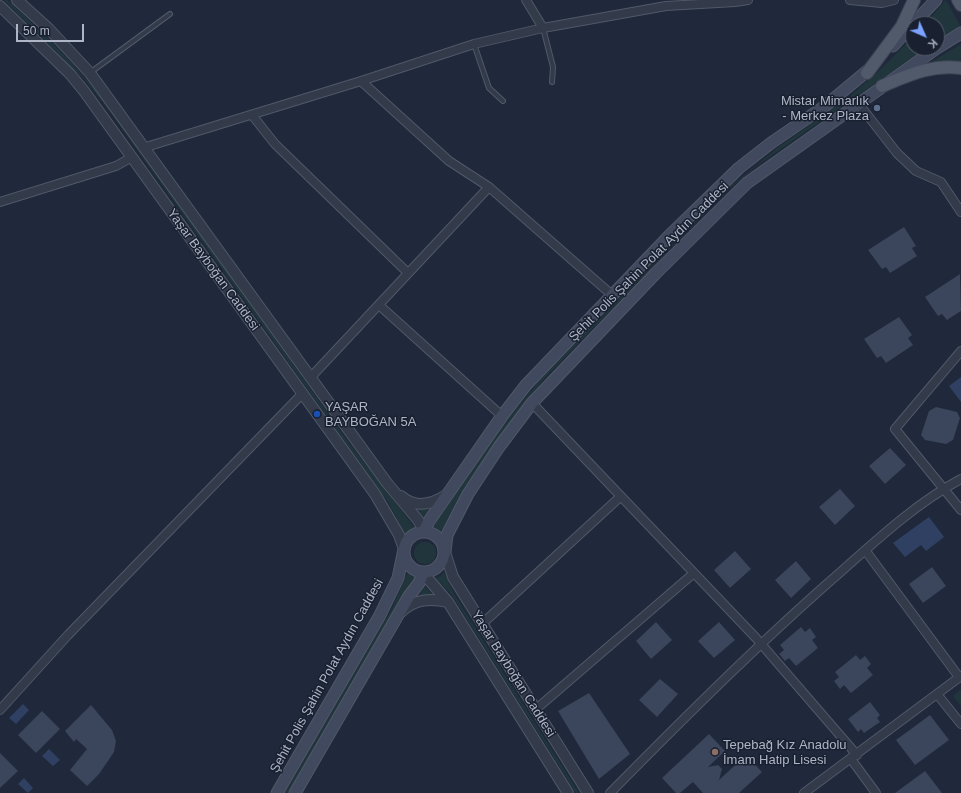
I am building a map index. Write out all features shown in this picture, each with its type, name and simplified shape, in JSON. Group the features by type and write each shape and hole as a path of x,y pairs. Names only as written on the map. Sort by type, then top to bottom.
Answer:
{"main road":[{"path":"866,73 902,26 914,0"},
{"name":"Şehit Polis Şahin Polat Aydın Caddesi","path":"921,16 936,0"},
{"path":"958,0 961,5"},
{"name":"Şehit Polis Şahin Polat Aydın Caddesi","path":"424,531 429,521 502,416 552,356 700,205 739,168 771,143 825,106 866,73 905,32"},
{"name":"Şehit Polis Şahin Polat Aydın Caddesi","path":"945,43 961,33"},
{"name":"Şehit Polis Şahin Polat Aydın Caddesi","path":"445,552 447,535 468,494 498,447 532,403 656,273 747,183 925,56"},
{"path":"882,86 922,70 947,66 961,68"},
{"path":"424,531 436,535 441,540 445,552 441,564 437,568 423,573 411,568 407,563 404,549 411,537 424,531"},
{"name":"Şehit Polis Şahin Polat Aydın Caddesi","path":"277,793 379,617 398,578 404,549"},
{"path":"295,793 398,614 419,583 423,573"}],"street":[{"name":"Yaşar Bayboğan Caddesi","path":"17,0 49,29 90,73 146,147 387,483 418,520 424,531"},
{"path":"526,0 544,28"},
{"path":"146,147 361,81 474,44 544,28 666,6 748,0"},
{"path":"850,0 882,3 894,0"},
{"name":"Yaşar Bayboğan Caddesi","path":"0,6 70,74 84,90 375,494 400,535 404,549"},
{"path":"361,81 449,161 489,187 612,295"},
{"path":"858,103 897,152 916,171 941,182 961,212"},
{"path":"252,115 275,144 408,273"},
{"path":"0,202 116,166 132,157"},
{"path":"311,377 489,187"},
{"path":"379,305 502,416"},
{"path":"961,351 895,429 961,510"},
{"path":"0,710 68,635 303,393"},
{"path":"532,403 620,497 761,643 854,757 876,793"},
{"path":"610,793 761,643 865,550 944,488 961,479"},
{"path":"387,483 406,501 421,505 438,500 449,493"},
{"path":"482,624 620,497"},
{"path":"804,793 960,676 865,550"},
{"name":"Yaşar Bayboğan Caddesi","path":"445,552 453,577 588,793"},
{"name":"Yaşar Bayboğan Caddesi","path":"423,573 448,602 568,793"},
{"path":"535,710 694,573"},
{"path":"398,614 416,602 431,599 448,602"},
{"path":"936,694 961,724"}],"lane":[{"path":"90,73 170,14"},
{"path":"544,28 553,67 552,82"},
{"path":"474,44 489,88 503,101"}],"green space":[{"path":"4,0 7,0 48,38 74,65 110,108 346,439 414,527 405,534 388,502 108,109 85,80"},
{"path":"946,0 961,27 945,36 945,16 932,16"},
{"path":"961,44 961,64 926,65 941,56 945,56 945,54"},
{"path":"905,45 905,56 915,56 755,167 728,190 544,379 523,404 462,491 442,532 433,526 500,429 542,378 727,189 780,146 848,98 881,69"},
{"path":"434,503 423,517 412,505"},
{"path":"425,542 433,545 436,553 433,561 425,564 417,561 414,553 417,545"},
{"path":"408,572 415,578 394,609 288,793 285,793 392,608"},
{"path":"444,572 454,594 579,793 576,793 574,790 452,595 435,578 441,576"},
{"path":"425,587 435,597 416,599"},
{"path":"961,689 961,706 953,696"}],"water":[{"path":"961,377 961,402 949,386"},
{"path":"929,517 944,537 926,551 921,545 905,557 893,543"},
{"path":"23,704 29,710 16,724 9,718"},
{"path":"49,749 60,760 53,766 42,756"},
{"path":"24,778 33,788 28,793 18,784"}],"building":[{"path":"904,227 916,246 912,248 917,256 890,273 886,267 882,269 868,250"},
{"path":"960,274 961,311 947,320 942,314 938,316 925,297"},
{"path":"899,317 912,335 908,338 913,345 886,363 881,356 877,358 864,339"},
{"path":"936,407 957,412 960,418 953,440 946,444 925,440 921,435 929,411"},
{"path":"890,448 906,465 885,484 869,466"},
{"path":"840,489 855,506 835,525 819,507"},
{"path":"735,551 751,569 730,588 714,570"},
{"path":"796,561 811,579 791,598 775,580"},
{"path":"932,567 946,586 923,603 909,584"},
{"path":"656,622 672,640 651,659 636,641"},
{"path":"719,622 735,640 714,658 698,641"},
{"path":"801,627 805,632 810,628 816,637 812,640 818,648 796,666 789,658 785,661 779,654 784,650 780,645"},
{"path":"856,655 860,660 865,656 871,664 867,668 873,675 851,693 844,685 840,689 834,681 839,677 835,672"},
{"path":"660,679 678,694 657,717 639,700"},
{"path":"589,693 630,754 599,779 558,711"},
{"path":"870,702 880,715 877,718 880,722 864,733 861,729 858,732 848,719"},
{"path":"91,705 112,730 116,741 114,752 99,774 87,786 70,770 87,749 76,739 74,742 65,731"},
{"path":"42,711 60,729 36,753 18,735"},
{"path":"930,715 949,740 915,765 896,740"},
{"path":"709,734 725,751 708,767 718,765 722,769 719,780 746,755 762,772 739,793 703,793 693,782 680,793 676,793 662,778"},
{"path":"0,753 18,771 0,788"},
{"path":"925,771 942,793 895,793"}],"place":[{"name":"Mistar Mimarlık - Merkez Plaza","path":"877,108"},
{"name":"YAŞAR BAYBOĞAN 5A","path":"317,414"},
{"name":"Tepebağ Kız Anadolu İmam Hatip Lisesi","path":"715,752"}]}
